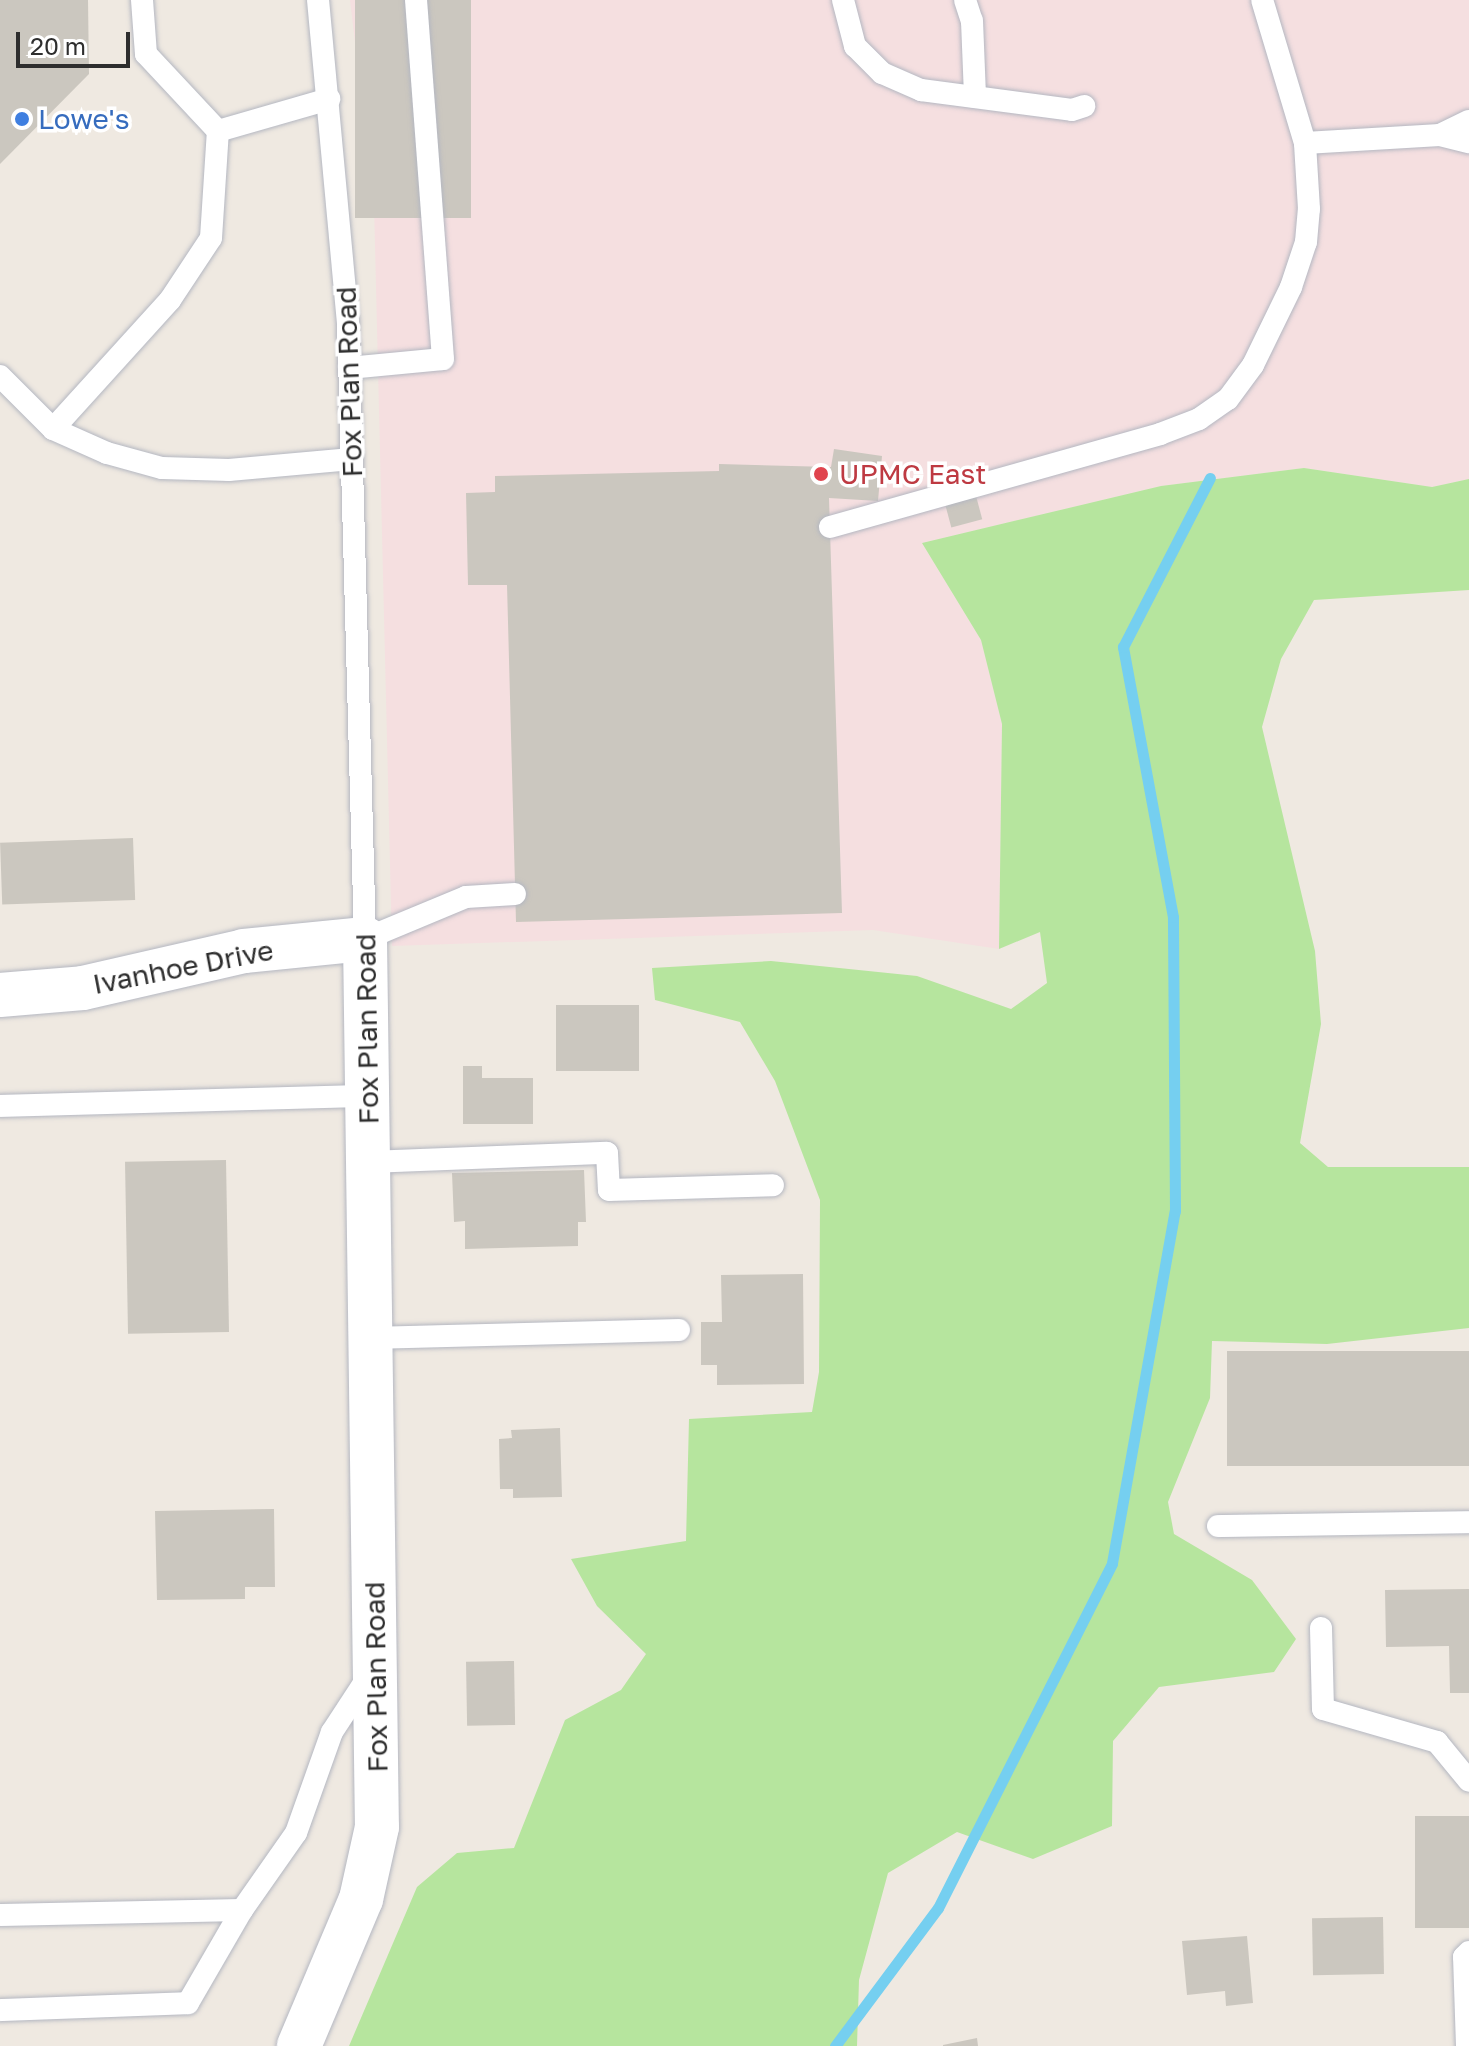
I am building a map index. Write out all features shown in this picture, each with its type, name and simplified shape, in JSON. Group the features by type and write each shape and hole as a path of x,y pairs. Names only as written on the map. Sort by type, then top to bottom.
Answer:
{"street":[{"name":"Ivanhoe Drive","path":"0,995 83,988 244,951 365,939"},
{"name":"Fox Plan Road","path":"299,2046 372,1863 377,1827 365,939"}],"lane":[{"path":"53,429 170,300 211,238 218,131 146,54 142,0"},
{"name":"Fox Plan Road","path":"318,0 329,99 349,368 365,939"},
{"path":"349,368 443,359 416,0"},
{"path":"843,0 855,46 882,73 921,90 1072,110 1084,106"},
{"path":"965,0 972,21 975,97"},
{"path":"830,527 1160,434 1199,419 1228,399 1271,333 1306,242 1305,143 1262,0"},
{"path":"218,131 329,99"},
{"path":"1440,135 1469,121"},
{"path":"1305,143 1440,135 1469,142"},
{"path":"0,376 53,429 107,453 162,468 229,470 352,459"},
{"path":"365,939 466,897 515,894"},
{"path":"0,1106 368,1096"},
{"path":"369,1162 607,1153 609,1190 773,1185"},
{"path":"371,1338 679,1330"},
{"path":"1218,1526 1469,1522"},
{"path":"1321,1628 1323,1709 1437,1742 1469,1781"},
{"path":"0,2010 188,2003 242,1910 296,1833 332,1732 376,1666"},
{"path":"0,1915 242,1910"},
{"path":"1467,2046 1464,1957 1469,1952"}],"shaded area":[{"name":"UPMC East","path":"350,0 1469,0 1469,479 1432,487 1304,468 1161,486 922,543 981,640 1002,724 999,949 873,930 392,946 374,204"}],"green space":[{"path":"1304,468 1432,487 1469,479 1469,590 1314,600 1281,659 1262,727 1315,951 1321,1024 1300,1143 1328,1167 1469,1167 1469,1328 1327,1344 1212,1341 1210,1398 1168,1502 1174,1534 1252,1580 1296,1639 1274,1672 1159,1687 1113,1741 1112,1826 1033,1859 957,1832 888,1873 859,1980 857,2046 349,2046 417,1887 457,1853 514,1848 565,1720 621,1690 646,1654 597,1606 571,1559 686,1541 689,1419 812,1412 819,1372 820,1200 775,1081 740,1022 655,1000 652,968 771,961 917,976 1011,1009 1047,983 1040,932 999,949 1002,724 981,640 922,543 1161,486"}],"building":[{"name":"Lowe's","path":"0,0 88,0 89,74 0,164"},
{"path":"355,0 471,0 471,218 355,218"},
{"path":"834,449 882,456 878,501 829,498 842,913 516,922 507,585 468,585 466,493 495,492 495,476 719,471 719,464 831,467"},
{"path":"968,466 982,519 951,527 937,474"},
{"path":"133,838 135,900 2,905 0,843"},
{"path":"556,1005 639,1005 639,1071 556,1071"},
{"path":"463,1066 482,1066 482,1078 533,1078 533,1124 463,1124"},
{"path":"226,1160 229,1332 128,1334 125,1162"},
{"path":"584,1170 586,1222 578,1222 578,1246 465,1249 465,1221 454,1222 452,1173"},
{"path":"803,1274 804,1384 717,1385 717,1365 701,1365 701,1322 722,1322 721,1275"},
{"path":"1227,1351 1469,1351 1469,1466 1227,1466"},
{"path":"560,1428 562,1497 513,1498 513,1489 500,1489 499,1439 512,1438 511,1430"},
{"path":"274,1509 275,1587 245,1587 245,1599 157,1600 155,1511"},
{"path":"1469,1589 1469,1693 1450,1693 1449,1646 1386,1647 1385,1590"},
{"path":"514,1661 515,1725 467,1726 466,1662"},
{"path":"1415,1816 1469,1816 1469,1928 1415,1928"},
{"path":"1383,1917 1384,1974 1313,1975 1312,1918"},
{"path":"1247,1936 1253,2003 1226,2006 1225,1991 1187,1995 1182,1941"},
{"path":"977,2038 978,2046 943,2046 943,2045"}],"waterway":[{"path":"835,2046 938,1908 1112,1563 1175,1211 1173,917 1123,647 1210,478"}],"place":[{"name":"Lowe's","path":"22,119"},
{"name":"UPMC East","path":"821,474"}]}
